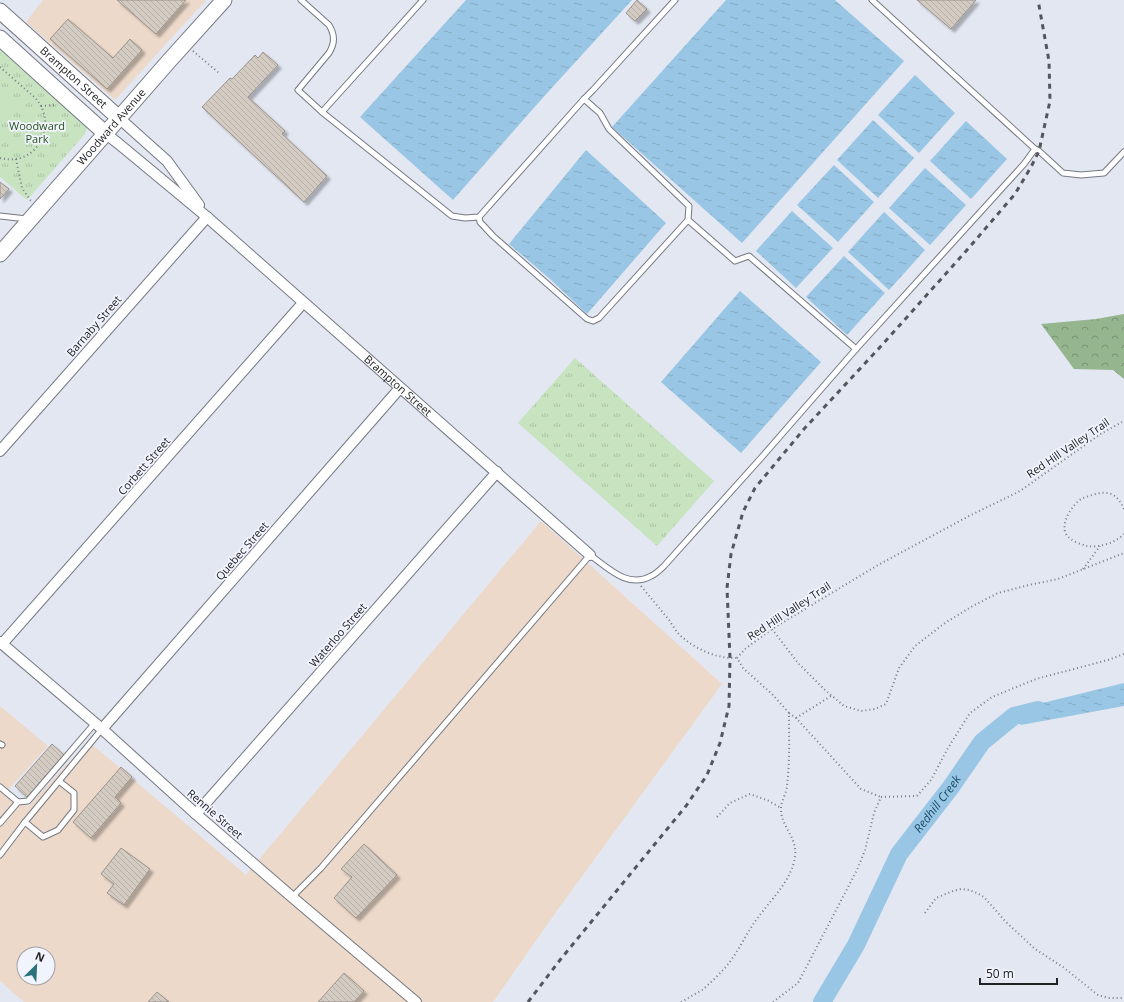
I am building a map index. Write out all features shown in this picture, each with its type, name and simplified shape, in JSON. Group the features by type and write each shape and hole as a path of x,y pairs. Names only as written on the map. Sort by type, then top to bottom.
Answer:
{"main road":[{"name":"Woodward Avenue","path":"0,252 224,0"},
{"name":"Brampton Street","path":"0,11 119,118"},
{"name":"Brampton Street","path":"0,38 106,133"}],"street":[{"name":"Brampton Street","path":"119,118 168,161 207,217"},
{"name":"Brampton Street","path":"106,133 207,217 590,555"},
{"name":"Barnaby Street","path":"0,451 207,217"},
{"name":"Corbett Street","path":"1,643 303,302"},
{"name":"Quebec Street","path":"98,726 400,388"},
{"name":"Waterloo Street","path":"196,814 497,472"},
{"name":"Rennie Street","path":"1,643 98,726 196,814 416,1002"}],"lane":[{"path":"301,0 332,30 334,42 329,53 298,90 322,112 452,216 465,218 479,217 675,0"},
{"path":"322,112 423,0"},
{"path":"872,0 1063,173 1081,175 1104,174 1124,152"},
{"path":"479,217 480,222 493,236 587,319 593,321 598,318 688,220 689,206 609,129 600,112 584,99"},
{"path":"292,897 320,868 590,555 621,577 628,580 645,579 652,576 664,566 1024,164 1035,149"},
{"path":"0,216 34,215"},
{"path":"688,220 735,261 748,256 856,350"},
{"path":"0,855 59,781 98,726"},
{"path":"0,823 18,802 28,801 98,726"},
{"path":"25,822 43,837 58,830 74,810 74,793 59,781"},
{"path":"0,787 18,802"}],"path":[{"path":"184,44 219,73"},
{"path":"0,66 37,100 43,110 46,122 44,134 39,145 30,154 19,159 7,160 0,158"},
{"path":"16,159 22,188 34,215"},
{"name":"Red Hill Valley Trail","path":"737,658 745,649 772,629 878,565 969,516 1020,491 1102,433 1124,420"},
{"path":"1123,536 1100,546 1090,546 1070,539 1064,528 1065,522 1073,506 1084,498 1105,492 1117,497 1124,509"},
{"path":"1083,570 1100,546"},
{"path":"772,629 798,664 824,690 844,706 862,711 876,709 886,704 899,668 915,646 945,623 998,593 1058,579 1124,553"},
{"path":"637,580 682,637 709,653 730,658 737,658 743,668 796,718 861,789 881,797 917,796 931,780 970,713 992,697 1036,679 1108,660 1124,654"},
{"path":"796,718 832,696"},
{"path":"681,1002 703,989 725,968 793,868 795,843 782,818 781,808 787,787 789,766 789,712"},
{"path":"717,817 730,803 750,794 781,808"},
{"path":"773,1002 798,983 857,870 865,850 874,813 881,797"},
{"path":"925,913 936,898 953,891 961,889 977,892 984,897 1005,921 1036,949 1063,967 1098,995 1108,998 1124,998"}],"shaded area":[{"path":"43,0 206,0 115,100 26,22"},
{"path":"541,521 722,684 556,912 493,1002 24,1002 0,981 0,706 48,746 8,790 28,807 88,741 246,875"}],"green space":[{"name":"Woodward Park","path":"0,49 85,124 87,128 85,134 27,200 0,177"},
{"path":"0,91 15,104 0,121"},
{"path":"1124,314 1124,379 1113,370 1074,369 1041,324 1096,319"},
{"path":"575,358 714,481 657,546 518,423"}],"water":[{"path":"466,0 632,0 539,102 453,200 360,117"},
{"path":"726,0 835,0 904,61 742,243 612,127"},
{"path":"915,75 955,113 919,153 878,115"},
{"path":"873,120 914,158 878,198 837,160"},
{"path":"966,121 1007,159 971,199 930,161"},
{"path":"586,150 666,223 587,314 550,279 509,244"},
{"path":"834,165 874,202 838,242 797,205"},
{"path":"925,168 966,205 930,245 889,208"},
{"path":"792,211 833,248 796,288 756,251"},
{"path":"884,212 925,250 889,290 848,252"},
{"path":"844,256 885,293 847,335 806,297"},
{"path":"740,291 821,362 741,453 661,382"},
{"path":"1124,683 1124,706 1021,725 1010,711"}],"building":[{"path":"117,0 186,0 156,34"},
{"path":"637,0 647,9 635,21 626,13"},
{"path":"917,0 976,0 951,29"},
{"path":"68,19 113,58 130,39 142,50 107,89 50,39"},
{"path":"263,52 278,65 248,97 285,131 282,134 327,176 304,202 202,107 255,55 258,58"},
{"path":"0,182 9,189 0,199"},
{"path":"52,744 64,755 27,797 15,786"},
{"path":"121,767 132,777 115,797 121,803 91,838 73,822"},
{"path":"364,844 397,875 356,918 334,898 352,877 341,869"},
{"path":"121,848 150,869 124,905 107,893 114,884 101,874"},
{"path":"344,973 364,991 354,1002 318,1002"},
{"path":"157,992 169,1002 148,1002"}],"waterway":[{"name":"Redhill Creek","path":"822,1002 856,945 899,854 951,787 982,742 1014,716 1038,710"}],"railway":[{"path":"528,1002 560,960 686,806 707,775 720,743 729,706 730,658 727,588 731,554 743,512 755,488 804,429 967,250 1015,194 1031,167 1039,151 1050,101 1049,61 1038,0"}]}
